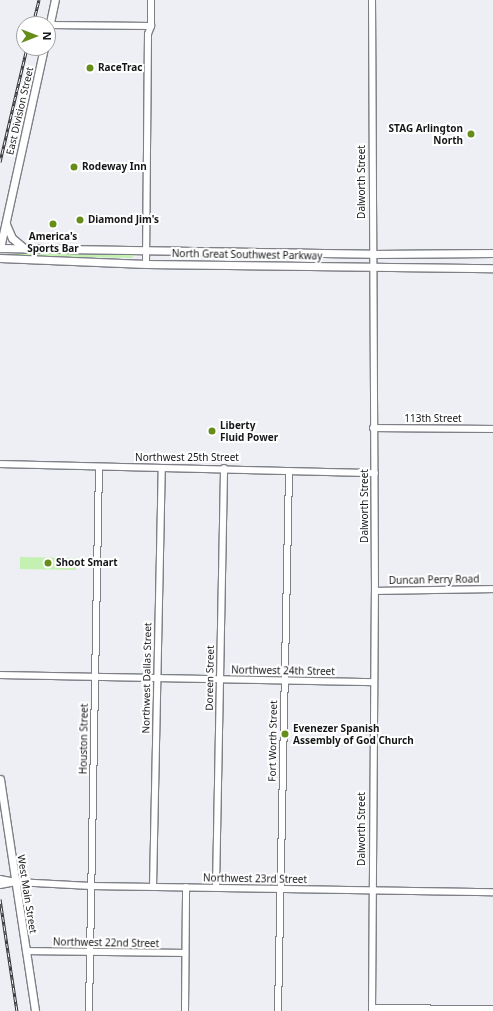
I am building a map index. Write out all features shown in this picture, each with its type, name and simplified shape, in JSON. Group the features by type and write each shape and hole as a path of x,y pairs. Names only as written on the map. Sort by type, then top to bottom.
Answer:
{"main road":[{"path":"52,16 55,0"},
{"name":"East Division Street","path":"0,248 42,56"},
{"path":"6,223 12,238 25,249"},
{"name":"North Great Southwest Parkway","path":"0,248 372,254 493,253"},
{"path":"181,265 182,250"},
{"name":"North Great Southwest Parkway","path":"0,258 35,262 181,265 493,268"},
{"name":"West Main Street","path":"0,779 35,1011"}],"street":[{"path":"146,264 148,34 151,26 151,0"},
{"name":"Dalworth Street","path":"372,0 373,428 375,473 372,1009"},
{"path":"56,28 151,26"},
{"name":"113th Street","path":"373,428 493,429"},
{"name":"Northwest 25th Street","path":"0,464 162,470 224,468 375,473"},
{"name":"Houston Street","path":"89,1011 100,467"},
{"name":"Doreen Street","path":"216,888 224,468"},
{"name":"Northwest Dallas Street","path":"153,887 162,470"},
{"name":"Fort Worth Street","path":"278,1011 279,889 289,471"},
{"name":"Duncan Perry Road","path":"375,591 493,589"},
{"name":"Northwest 24th Street","path":"0,675 95,678 374,682"},
{"name":"Northwest 23rd Street","path":"0,879 16,882 92,886 493,892"},
{"name":"Northwest 23rd Street","path":"0,886 16,882"},
{"path":"185,1011 186,887"},
{"name":"Northwest 22nd Street","path":"26,951 185,954"},
{"path":"372,1009 493,1009"}],"green space":[{"path":"78,251 133,253 134,255 132,258 16,256 16,253"},
{"name":"Shoot Smart","path":"20,557 77,558 76,570 20,569"}],"railway":[{"path":"35,16 39,0"},
{"path":"0,162 25,56"},
{"path":"0,899 17,1011"}],"place":[{"name":"RaceTrac","path":"90,68"},
{"name":"STAG Arlington North","path":"471,134"},
{"name":"Rodeway Inn","path":"74,167"},
{"name":"Diamond Jim's","path":"80,220"},
{"name":"America's Sports Bar","path":"53,224"},
{"name":"Liberty Fluid Power","path":"212,431"},
{"name":"Shoot Smart","path":"48,563"},
{"name":"Evenezer Spanish Assembly of God Church","path":"285,734"}]}
